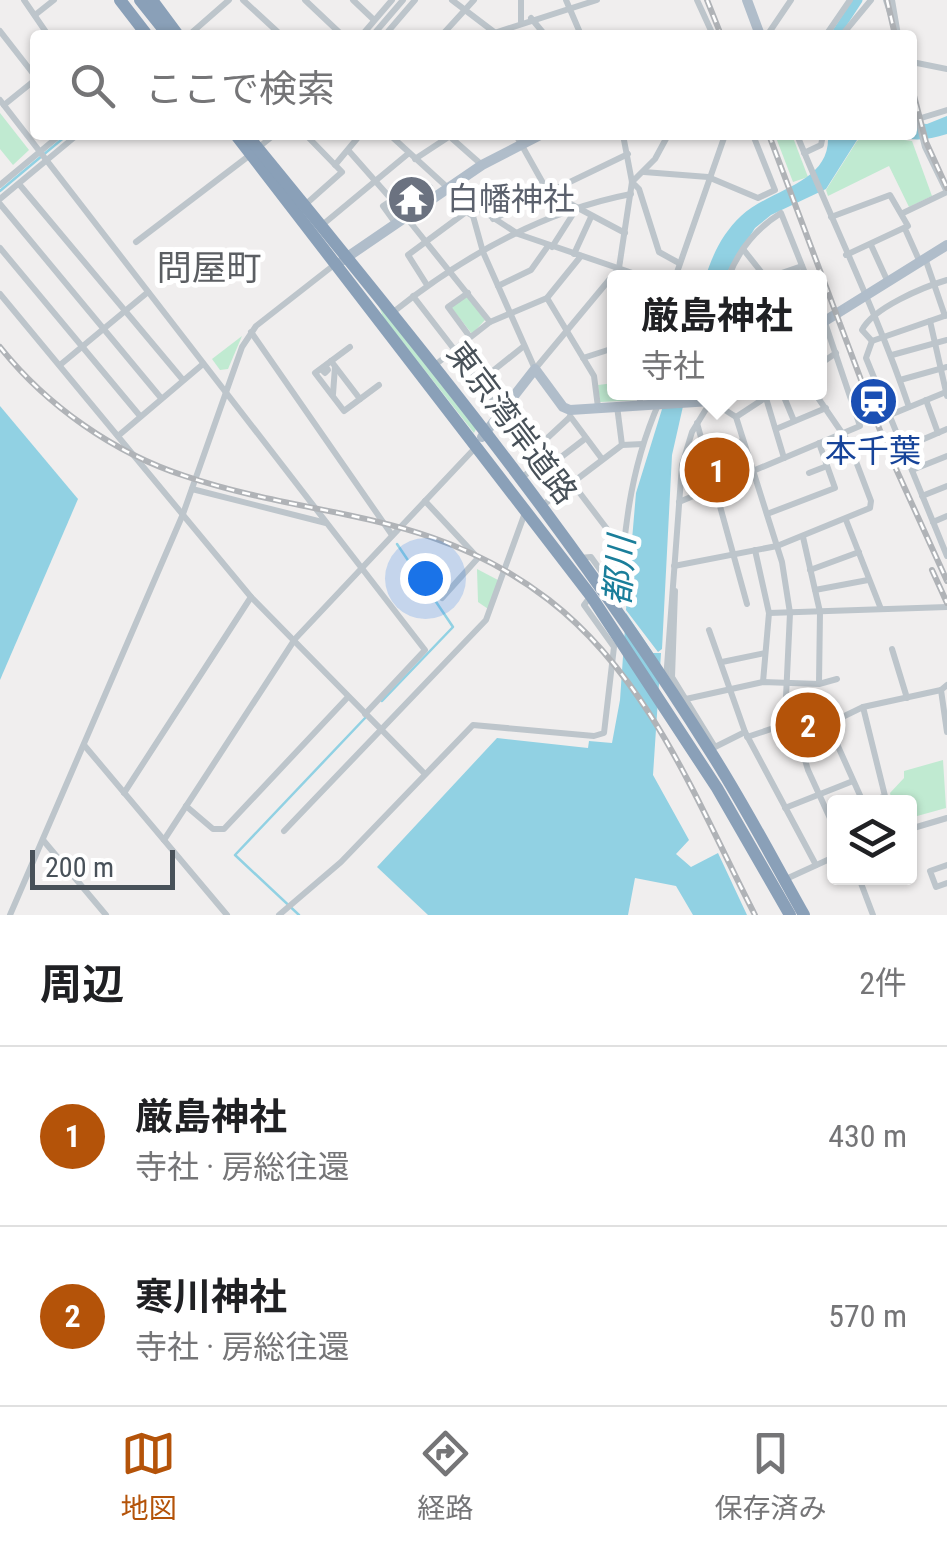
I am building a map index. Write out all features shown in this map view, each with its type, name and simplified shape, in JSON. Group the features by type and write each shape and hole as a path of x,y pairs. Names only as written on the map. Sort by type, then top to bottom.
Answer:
{"highway":[{"path":"120,0 143,30"},
{"path":"132,0 156,30"},
{"path":"140,0 164,30"},
{"path":"152,0 174,30"},
{"name":"東京湾岸道路","path":"245,140 267,178 435,365 626,623 712,748 778,882 790,915"},
{"name":"東京湾岸道路","path":"247,140 321,226 340,262 591,596 618,645 658,696 761,862 804,915"},
{"path":"663,679 667,698 744,824 761,862"}],"main road":[{"path":"746,0 761,30"},
{"path":"340,262 400,213 448,188 518,140"},
{"path":"827,319 947,245"},
{"path":"477,446 535,370 570,414 634,400"}],"street":[{"path":"24,0 45,30"},
{"path":"35,15 54,0"},
{"path":"195,30 229,0"},
{"path":"243,0 276,30"},
{"path":"304,0 337,30"},
{"path":"353,0 374,20"},
{"path":"366,30 392,0"},
{"path":"378,30 404,0"},
{"path":"389,30 415,0"},
{"path":"452,0 488,30"},
{"path":"446,30 474,0"},
{"path":"521,22 522,0"},
{"path":"502,30 568,4 598,0"},
{"path":"697,0 711,30"},
{"path":"768,30 791,0"},
{"path":"829,30 850,0"},
{"path":"846,30 871,0"},
{"path":"889,0 896,30"},
{"path":"568,4 579,30"},
{"path":"531,18 541,30"},
{"path":"0,31 30,71"},
{"path":"917,63 947,70"},
{"path":"30,82 2,103 30,139"},
{"path":"918,120 947,110"},
{"path":"902,213 947,192 925,147 917,116"},
{"path":"31,140 425,650 367,716"},
{"path":"0,185 54,140"},
{"path":"71,140 0,202 161,398"},
{"path":"136,242 268,140"},
{"path":"305,205 342,172 311,140"},
{"path":"335,165 356,140"},
{"path":"395,140 476,212 550,247 625,270"},
{"path":"321,226 377,179 440,140"},
{"path":"454,140 482,165"},
{"path":"520,140 548,192 625,233"},
{"path":"620,268 632,182 624,140"},
{"path":"632,182 644,172 665,140"},
{"path":"676,270 723,140"},
{"path":"644,172 708,177 758,198 775,190 755,140"},
{"path":"799,140 863,296 886,337 908,407"},
{"path":"804,153 821,146 822,140"},
{"path":"348,150 392,200 383,206 400,213 425,240 490,322"},
{"path":"493,219 628,154"},
{"path":"632,182 640,190 659,252 679,262"},
{"path":"18,184 182,380"},
{"path":"400,213 430,187"},
{"path":"391,314 451,269 526,226 576,210 587,202 631,194"},
{"path":"830,218 890,195 936,284 946,316 872,341"},
{"path":"498,286 532,270 576,210"},
{"path":"427,285 408,260 425,240 466,212 476,212"},
{"path":"476,212 483,252 535,370 607,284"},
{"path":"732,270 743,248 762,226 781,214 804,270"},
{"path":"435,365 490,322 547,298 578,255 592,217"},
{"path":"846,255 906,231"},
{"path":"871,245 888,280"},
{"path":"0,248 140,416"},
{"path":"743,248 760,270"},
{"path":"10,915 183,514 250,332 340,262"},
{"path":"790,270 802,266"},
{"path":"872,341 862,330 872,315 947,280"},
{"path":"60,366 148,292"},
{"path":"468,292 448,307 470,337"},
{"path":"0,294 251,597 424,773"},
{"path":"413,296 502,410"},
{"path":"547,298 565,334 594,376 598,407"},
{"path":"890,415 947,393 930,322"},
{"path":"250,332 392,535"},
{"path":"678,502 860,424 827,333"},
{"path":"892,355 947,340"},
{"path":"872,341 866,358 947,556"},
{"path":"479,382 524,346"},
{"path":"326,372 350,347"},
{"path":"582,358 607,350"},
{"path":"827,360 836,354"},
{"path":"326,372 333,363"},
{"path":"333,363 360,399"},
{"path":"118,436 202,364"},
{"path":"900,380 944,368"},
{"path":"326,372 348,382"},
{"path":"326,372 344,412 379,385"},
{"path":"326,372 335,399"},
{"path":"335,399 348,395 348,382"},
{"path":"510,400 623,550"},
{"path":"579,558 591,557 620,598 628,496 661,400"},
{"path":"663,679 684,453 697,422 714,400"},
{"path":"719,400 736,417 777,546 790,613 786,684 792,722 827,812"},
{"path":"736,417 763,400"},
{"path":"767,400 784,458"},
{"path":"782,400 794,422"},
{"path":"674,566 777,546 870,508 871,500 843,434 820,400"},
{"path":"926,400 938,433"},
{"path":"617,406 622,445"},
{"path":"776,429 826,408"},
{"path":"522,478 531,471 542,443 570,414 602,459"},
{"path":"697,422 747,604"},
{"path":"903,448 947,429"},
{"path":"556,461 586,438"},
{"path":"706,452 742,440"},
{"path":"767,514 835,488 819,443"},
{"path":"542,506 622,445 644,444"},
{"path":"164,840 295,640 477,446"},
{"path":"912,470 947,456"},
{"path":"809,473 827,466"},
{"path":"922,496 947,486"},
{"path":"192,489 326,523"},
{"path":"425,501 478,558 442,598"},
{"path":"284,832 492,612 526,509"},
{"path":"933,522 947,516"},
{"path":"846,520 880,609"},
{"path":"803,537 820,612 819,684"},
{"path":"755,550 770,613 764,682"},
{"path":"810,570 859,552"},
{"path":"815,590 868,580"},
{"path":"672,584 676,597 672,676 712,748 792,722"},
{"path":"124,793 251,597"},
{"path":"770,613 944,607 947,620"},
{"path":"709,630 746,735 816,865"},
{"path":"279,915 291,908 473,725 594,736 604,733 618,645"},
{"path":"892,649 907,698"},
{"path":"722,662 765,653"},
{"path":"648,657 659,661 668,654"},
{"path":"686,699 764,682 819,684 837,679"},
{"path":"860,795 828,724 863,707 944,688 947,732"},
{"path":"186,806 213,829 224,829 348,697"},
{"path":"863,707 886,795"},
{"path":"84,744 226,915"},
{"path":"785,808 853,781"},
{"path":"917,827 947,818"},
{"path":"44,840 106,915"},
{"path":"778,882 827,860"},
{"path":"947,864 930,871 936,887 947,883"},
{"path":"862,885 873,915"}],"green space":[{"path":"0,113 29,150 13,165 0,149"},
{"path":"777,140 794,140 808,177 793,182"},
{"path":"857,141 912,141 932,196 909,207 889,166 828,196 826,190"},
{"path":"467,296 485,320 472,334 451,307"},
{"path":"379,306 476,429 474,433 383,317"},
{"path":"242,336 228,369 220,370 212,359"},
{"path":"607,384 607,400 638,400 600,402 598,385"},
{"path":"477,569 498,580 491,611 478,602"},
{"path":"943,760 946,808 917,816 917,795 890,795 904,778 904,771"}],"water":[{"path":"947,116 947,134 917,139 917,123 927,124"},
{"path":"827,140 857,140 826,189 771,215 755,228 728,270 708,270 734,223 753,206 810,175 826,151"},
{"path":"665,400 684,400 672,455 662,649 658,652 626,610 636,493"},
{"path":"0,406 78,499 0,680"},
{"path":"626,613 653,653 661,653 653,775 689,840 676,854 691,867 718,853 747,915 693,915 676,886 635,878 628,915 428,915 377,867 497,738 588,748 589,741 612,743 620,700"}],"waterway":[{"path":"838,30 858,0"},
{"path":"0,191 61,140"},
{"path":"382,701 453,627 397,544"},
{"path":"299,915 235,855 366,717"}],"railway":[{"path":"707,0 719,30"},
{"path":"887,0 894,30"},
{"path":"917,107 926,142 947,188"},
{"path":"771,140 820,270"},
{"path":"827,289 887,449 947,581"},
{"path":"0,347 60,408 108,441 159,466 233,490 417,532 505,570 549,600 585,631 644,705 691,787 755,915"},
{"path":"932,570 947,603"}],"place":[{"name":"白幡神社","path":"412,199"},
{"name":"本千葉","path":"873,401"},
{"name":"厳島神社","path":"717,470"},
{"name":"寒川神社","path":"808,725"}],"district":[{"name":"問屋町","path":"209,268"}],"water label":[{"name":"都川","path":"620,571"}]}
